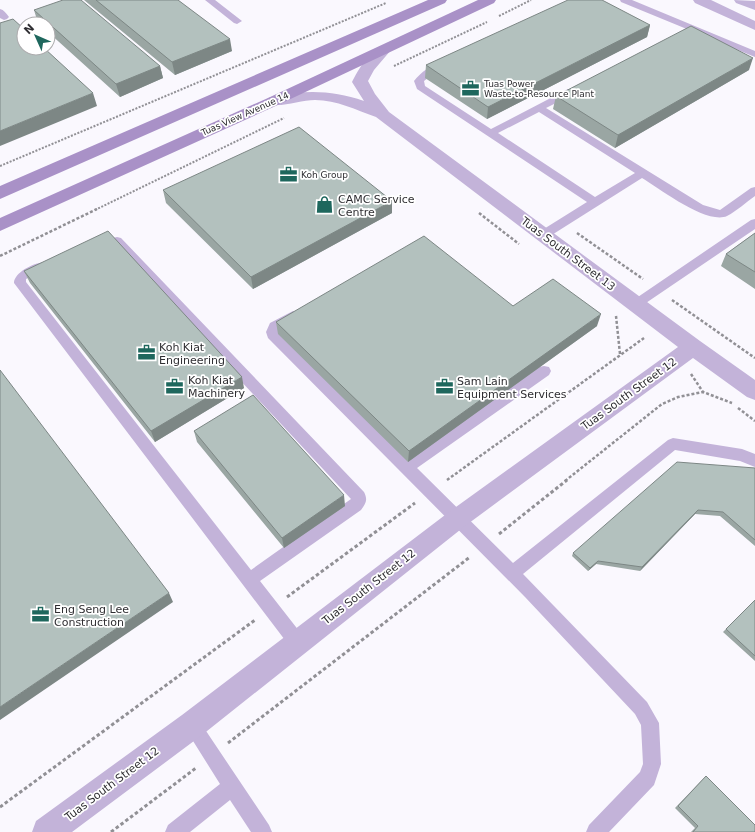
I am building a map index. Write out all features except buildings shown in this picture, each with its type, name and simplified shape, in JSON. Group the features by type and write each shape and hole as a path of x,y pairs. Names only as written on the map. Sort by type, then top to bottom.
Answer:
{"street":[{"path":"0,193 440,0"},
{"name":"Tuas View Avenue 14","path":"0,225 274,101 489,0"},
{"path":"700,0 755,26"},
{"path":"741,0 755,6"},
{"name":"Tuas South Street 13","path":"382,115 367,95 364,86 360,82 367,68 384,50"},
{"name":"Tuas South Street 13","path":"274,101 310,95 329,96 350,101 382,115 636,304 687,352 755,391"},
{"name":"Tuas South Street 12","path":"47,832 192,725 457,519 687,352"}],"lane":[{"path":"208,0 237,21"},
{"path":"624,0 755,54"},
{"path":"680,36 694,28"},
{"path":"448,62 427,73 419,81 421,87 595,202"},
{"path":"491,133 581,86"},
{"path":"539,108 699,208 717,214 723,212 755,191"},
{"path":"543,235 642,173"},
{"path":"636,304 755,223"},
{"path":"108,236 112,237 121,246 359,498 359,501 356,504 249,580"},
{"path":"54,260 22,276 20,283 297,642"},
{"path":"302,311 275,326 272,332 273,335 512,574 641,708 650,723 652,764 647,778 596,832"},
{"path":"406,468 544,372"},
{"path":"512,574 673,444 742,455 755,461"},
{"path":"192,725 262,832"},
{"path":"175,832 232,786"}],"path":[{"path":"498,16 531,0"},
{"path":"0,166 386,3"},
{"path":"390,68 492,20"},
{"path":"0,256 287,117"},
{"path":"478,212 522,246"},
{"path":"658,290 755,358"},
{"path":"610,312 622,321"},
{"path":"616,316 620,355"},
{"path":"639,333 644,338 663,346 687,352 703,392"},
{"path":"0,807 430,492 644,338"},
{"path":"112,832 484,546 662,404 678,397 703,392 731,402 755,421"}],"place":[{"name":"Tuas Power Waste-to-Resource Plant","path":"471,89"},
{"name":"Koh Group","path":"288,175"},
{"name":"CAMC Service Centre","path":"325,205"},
{"name":"Koh Kiat Engineering","path":"146,353"},
{"name":"Koh Kiat Machinery","path":"175,386"},
{"name":"Sam Lain Equipment Services","path":"444,387"},
{"name":"Eng Seng Lee Construction","path":"41,615"}]}
